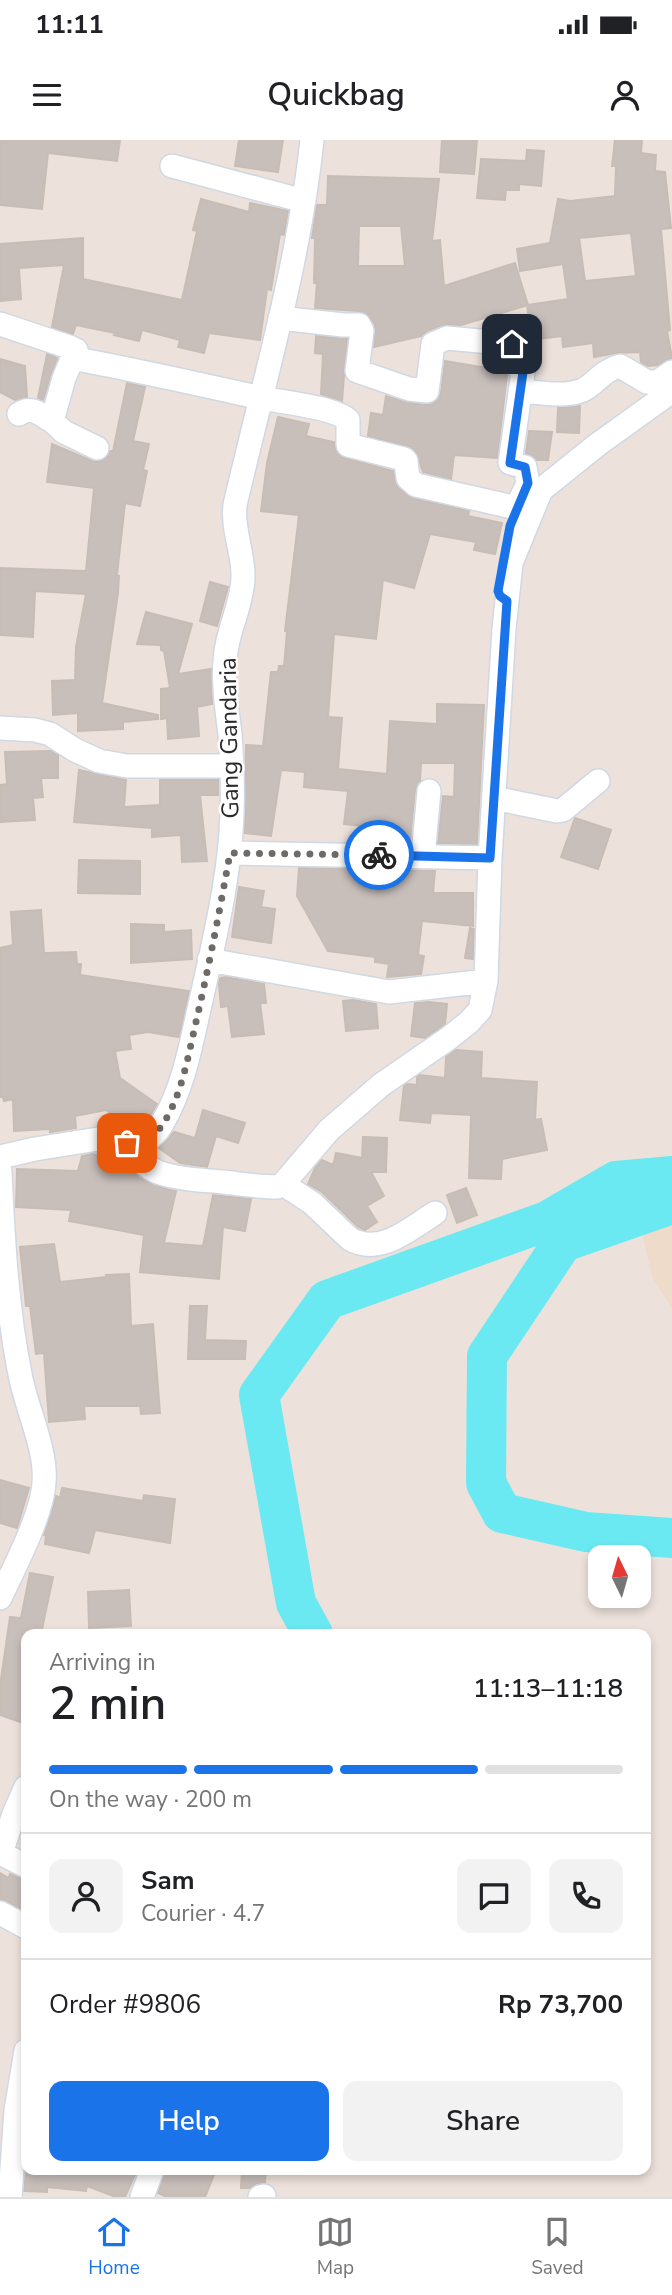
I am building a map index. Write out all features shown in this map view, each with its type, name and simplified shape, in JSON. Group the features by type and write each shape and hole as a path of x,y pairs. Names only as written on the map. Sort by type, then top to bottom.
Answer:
{"street":[{"name":"Gang Gandaria","path":"135,1145 153,1136 163,1124 174,1101 187,1058 230,853 232,766 224,676 227,643 242,593 243,576 233,519 294,258 312,140"},
{"path":"172,166 304,201"},
{"path":"280,318 343,326 359,325 362,331 357,371 427,391 433,344 447,338 512,344 515,363 523,372 510,463 525,467 534,487 501,601"},
{"path":"0,324 76,350 82,360 87,362 169,376 261,398 336,412 348,420 348,445 404,459 408,478 416,485 517,508"},
{"path":"52,421 76,350"},
{"path":"521,391 574,392 584,389 610,368 620,366 648,382 657,382 672,372"},
{"path":"278,1186 329,1130 381,1085 449,1038 475,1016 482,1004 486,981 501,601 510,526 517,508 534,487 672,391"},
{"path":"19,414 24,410 33,410 64,432 97,448"},
{"path":"0,728 35,730 50,734 99,761 127,766 232,766"},
{"path":"494,798 557,811 563,810 598,781"},
{"path":"423,856 429,791"},
{"path":"230,853 490,858"},
{"path":"209,960 389,992 486,981"},
{"path":"0,1157 98,1139 135,1145 141,1161 169,1176 189,1181 278,1186 312,1203 357,1243 389,1241 435,1213"},
{"path":"0,1171 4,1259 18,1363 45,1474 42,1500 0,1598"},
{"path":"21,1798 1,1853 21,1863"},
{"path":"0,1913 21,1924"},
{"path":"10,2197 16,2110 21,2080"},
{"path":"142,2197 150,2175"}],"shaded area":[{"path":"672,1212 672,1308 653,1280 640,1225"}],"building":[{"path":"0,140 120,140 117,161 48,153 42,209 0,205"},
{"path":"239,140 283,140 278,172 235,166"},
{"path":"442,140 477,140 474,174 440,172"},
{"path":"615,140 642,140 641,153 656,155 655,171 665,172 671,228 661,229 670,330 667,331 672,358 658,365 648,366 641,362 640,352 594,357 593,343 563,347 562,336 532,340 527,305 568,299 563,264 520,271 517,249 550,243 558,199 570,201 615,196 616,166 612,166","holes":["631,233 636,276 585,281 579,238"]},
{"path":"527,150 544,151 541,186 519,184 519,190 506,190 505,200 477,198 481,159 526,161"},
{"path":"328,176 439,179 432,241 440,240 444,286 515,263 528,305 461,325 442,325 421,336 374,347 375,325 367,314 315,308 317,283 314,283 315,238 312,238 317,205 327,205","holes":["359,226 401,226 405,266 358,266"]},
{"path":"201,199 249,212 250,203 288,211 284,235 280,234 271,290 267,289 260,340 209,333 204,353 178,347 180,340 142,330 139,341 76,325 73,334 52,327 64,265 19,268 21,299 0,301 0,244 83,238 83,279 182,300 197,231 193,230"},
{"path":"316,336 347,339 342,401 321,394 323,354 315,353"},
{"path":"47,354 57,358 43,400 38,398"},
{"path":"0,359 25,366 27,397 15,400 0,392"},
{"path":"445,361 481,367 502,367 507,375 497,458 454,455 451,479 423,472 416,452 408,446 368,436 371,413 383,415 386,396 425,405 438,400"},
{"path":"127,383 145,387 133,441 149,444 143,470 147,471 140,506 125,503 117,575 118,593 102,703 158,715 158,719 123,722 123,729 78,731 78,713 53,715 52,681 75,680 76,647 86,594 35,591 33,637 0,635 0,568 86,571 94,488 47,482 52,444 92,461 105,459 110,451 113,451"},
{"path":"580,406 579,433 557,432 558,408"},
{"path":"278,417 309,424 306,436 334,442 336,451 344,458 393,471 398,488 412,498 469,511 468,516 502,523 495,554 474,550 476,542 430,534 414,588 383,580 376,639 334,634 328,717 342,718 338,769 387,774 390,721 437,724 437,704 484,705 477,844 438,843 443,796 454,797 455,763 421,763 420,781 415,790 410,842 384,842 385,828 344,824 348,791 304,787 305,772 281,770 271,836 245,833 246,745 263,746 271,672 278,672 279,666 284,666 285,631 299,515 261,511 267,463"},
{"path":"529,431 552,432 548,460 537,460 526,453"},
{"path":"210,582 228,587 217,626 200,621"},
{"path":"146,612 192,624 178,674 211,669 212,704 197,707 199,736 168,739 167,718 161,719 161,689 170,688 164,651 161,650 161,645 137,644"},
{"path":"51,751 58,755 58,778 41,778 43,797 33,798 35,820 0,822 0,785 7,784 5,752"},
{"path":"79,770 126,780 124,807 160,805 160,780 218,780 218,795 200,795 207,861 182,862 181,835 152,837 152,828 74,822"},
{"path":"575,818 611,830 598,869 561,857"},
{"path":"79,860 140,861 140,894 78,893"},
{"path":"299,868 435,871 433,893 473,893 473,926 422,921 418,955 424,956 421,974 387,977 389,964 375,962 375,957 328,951 297,896"},
{"path":"239,887 264,891 261,907 275,909 271,943 232,937"},
{"path":"41,910 44,953 76,952 77,964 81,964 80,975 189,991 179,1037 148,1032 129,1035 131,1049 115,1051 120,1078 157,1104 147,1121 134,1130 106,1110 75,1116 76,1128 50,1132 50,1129 14,1131 13,1099 4,1101 3,1097 0,1097 0,948 13,945 11,912"},
{"path":"131,924 164,925 164,932 191,930 192,959 131,963"},
{"path":"470,928 474,929 473,959 465,958"},
{"path":"220,978 264,984 266,1003 260,1003 264,1034 232,1037 228,1006 221,1007"},
{"path":"343,1001 376,1004 378,1028 346,1031"},
{"path":"415,1003 447,1004 445,1024 425,1038 411,1036"},
{"path":"456,1050 482,1052 481,1078 537,1082 535,1120 541,1119 547,1150 502,1159 501,1179 469,1178 471,1115 431,1113 430,1123 400,1120 404,1086 417,1085 417,1077 420,1075 445,1078 446,1057"},
{"path":"203,1110 245,1123 238,1143 216,1136 207,1167 180,1163 159,1148 174,1132 195,1138"},
{"path":"363,1137 387,1138 386,1172 371,1172 384,1196 367,1206 377,1222 365,1230 358,1227 322,1192 308,1184 322,1160 333,1165 336,1153 362,1158"},
{"path":"92,1154 119,1161 120,1158 125,1159 139,1178 176,1191 164,1243 203,1246 213,1195 251,1199 245,1231 223,1227 219,1279 140,1272 144,1235 69,1221 71,1210 16,1207 17,1169 78,1171 82,1156"},
{"path":"466,1188 477,1215 457,1223 447,1195"},
{"path":"54,1244 60,1282 129,1274 131,1326 153,1324 160,1413 141,1414 140,1406 84,1406 85,1419 49,1422 44,1353 36,1354 30,1306 26,1306 20,1247"},
{"path":"190,1306 207,1306 205,1340 246,1341 245,1359 188,1359"},
{"path":"0,1480 29,1488 17,1528 0,1523"},
{"path":"62,1488 143,1501 144,1495 175,1499 170,1543 95,1530 89,1553 45,1544 44,1535 56,1496 60,1498"},
{"path":"30,1573 53,1577 42,1629 21,1629 21,1722 0,1715 0,1686 10,1617 21,1618"},
{"path":"129,1590 131,1626 89,1628 88,1592"},
{"path":"0,1873 9,1878 10,1874 21,1879 21,1909 0,1899"},
{"path":"25,2175 135,2175 125,2197 116,2197 87,2186 86,2191 47,2187 47,2192 24,2191"},
{"path":"164,2175 214,2175 205,2197 167,2197 158,2193"},
{"path":"242,2175 266,2175 265,2182 241,2188"}],"waterway":[{"path":"310,1629 296,1603 259,1395 327,1300 547,1221 616,1181 672,1176"},
{"path":"672,1204 563,1242 487,1356 486,1483 502,1513 586,1532 672,1538"}],"way so far":[{"path":"127,1143 135,1145 153,1136 163,1124 174,1101 193,1036 230,853 379,855"}],"route":[{"path":"379,855 490,858 507,601 498,591 510,526 528,483 525,467 510,463 523,372 515,363 512,344"}]}
